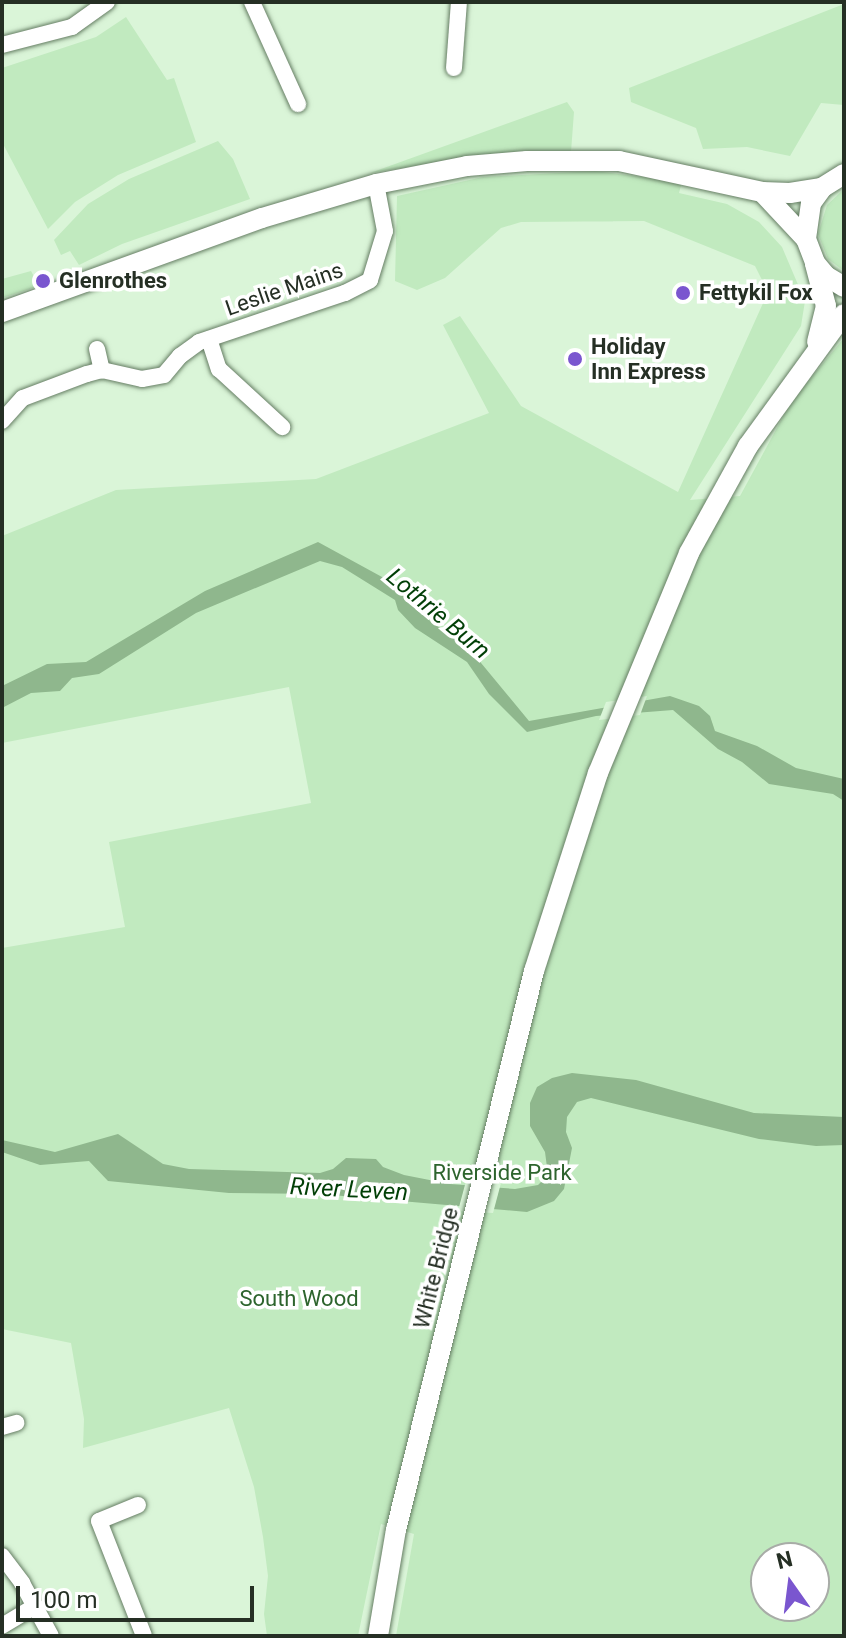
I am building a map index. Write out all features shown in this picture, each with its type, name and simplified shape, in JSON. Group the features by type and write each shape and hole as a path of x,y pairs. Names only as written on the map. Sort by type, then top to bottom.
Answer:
{"main road":[{"path":"2,312 262,218 376,184 467,166 527,161 619,161 698,175 762,192 790,193 822,188 844,174"},
{"path":"806,239 808,212 822,188"},
{"path":"762,192 806,239 815,263 826,306 815,349"},
{"path":"815,263 826,276 844,287"},
{"name":"White Bridge","path":"378,1636 396,1530 534,971 598,773 642,662 703,526 748,446 815,349 844,314"}],"street":[{"path":"2,45 72,27 107,2"},
{"path":"252,2 298,104"},
{"path":"454,68 459,2"},
{"name":"Leslie Mains","path":"2,421 23,398 102,370 154,379 172,368 191,346 345,293 370,280 385,231 376,184"},
{"name":"Leslie Mains","path":"209,339 219,369 282,427"},
{"path":"97,349 102,370"},
{"path":"138,1505 99,1521 144,1636"},
{"path":"2,1556 51,1636"},
{"path":"2,1626 35,1606"}],"green space":[{"path":"844,4 844,105 821,103 790,156 747,147 703,149 696,128 631,102 629,88"},
{"path":"126,17 167,80 174,78 196,142 118,175 75,202 48,229 2,142 2,68 96,37"},
{"path":"567,102 574,112 571,152 459,159 370,173"},
{"path":"218,141 233,159 250,199 122,244 79,265 70,251 61,255 54,240 88,204 129,179"},
{"name":"Riverside Park","path":"595,171 682,182 679,193 727,204 759,222 782,247 805,301 801,326 690,500 740,496 791,402 844,338 844,1636 396,1636 414,1534 381,1524 358,1636 267,1636 264,1614 268,1576 263,1537 254,1487 229,1408 83,1448 84,1419 71,1343 2,1329 2,948 125,927 109,842 311,803 289,687 2,743 2,536 116,490 316,479 489,413 443,325 460,316 521,406 678,492 768,292 755,266 644,221 521,222 501,228 445,278 417,290 395,281 397,196 483,177"},
{"path":"844,189 844,271 828,259 818,234 827,205"},
{"path":"31,271 39,286 2,298 2,279"}],"water":[{"path":"318,542 393,583 430,621 467,646 529,721 670,696 699,706 710,716 715,731 757,746 796,768 844,779 844,801 833,794 769,784 742,762 718,749 673,710 596,716 527,732 489,694 467,662 415,628 398,610 395,600 342,567 320,561 196,613 99,674 72,678 60,691 31,693 2,708 2,686 47,664 86,662 205,591"},
{"name":"River Leven","path":"572,1073 636,1080 754,1113 844,1117 844,1145 816,1146 759,1139 591,1098 577,1102 567,1117 566,1132 572,1148 564,1189 554,1201 527,1212 320,1194 229,1193 108,1181 89,1161 40,1165 2,1152 2,1140 55,1152 118,1134 163,1164 189,1169 320,1173 333,1169 346,1158 376,1159 383,1167 404,1175 450,1184 515,1189 538,1185 548,1175 545,1152 530,1126 530,1103 537,1087 552,1078"}],"pier":[{"path":"647,696 640,715 599,720 606,702"},
{"path":"466,1181 501,1183 493,1213 458,1211"}],"place":[{"name":"Glenrothes","path":"43,281"},
{"name":"Fettykil Fox","path":"683,293"},
{"name":"Holiday Inn Express","path":"575,359"}],"water label":[{"name":"Lothrie Burn","path":"438,614"}],"park label":[{"name":"South Wood","path":"299,1299"}]}
